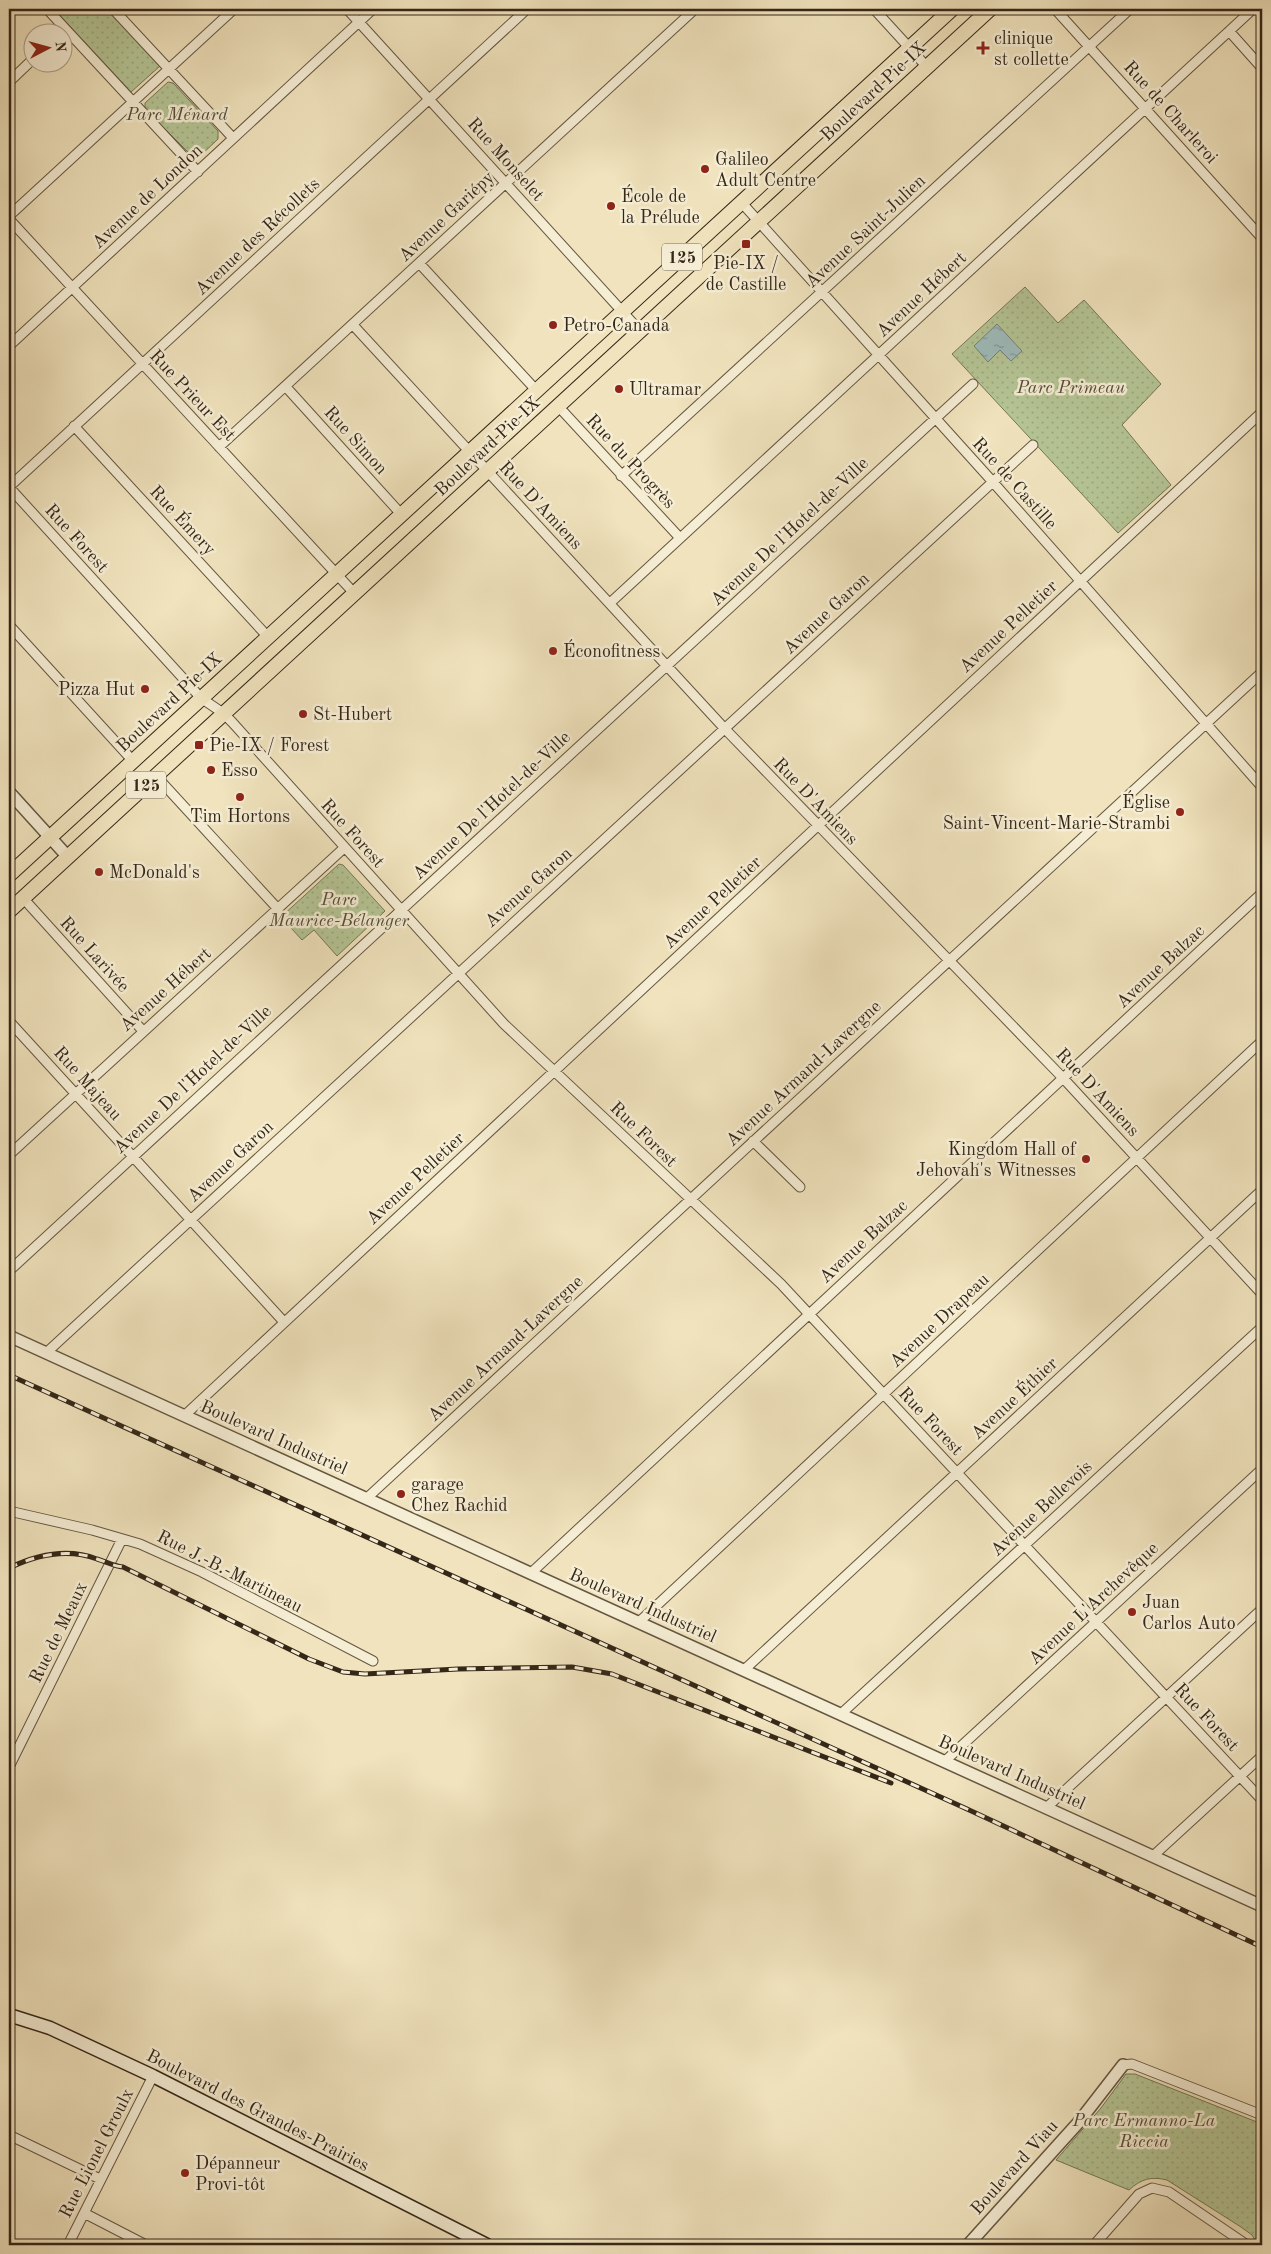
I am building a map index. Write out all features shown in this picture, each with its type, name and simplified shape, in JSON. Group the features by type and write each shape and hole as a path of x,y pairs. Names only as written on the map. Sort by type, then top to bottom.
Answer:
{"main road":[{"name":"Boulevard Pie-IX","path":"9,875 952,9"},
{"name":"Boulevard Pie-IX","path":"9,911 990,9"},
{"name":"Boulevard des Grandes-Prairies","path":"9,2015 50,2028 153,2076 487,2245"}],"street":[{"path":"47,9 57,22"},
{"path":"113,9 233,138"},
{"path":"9,217 234,9"},
{"name":"Rue Monselet","path":"347,9 640,331"},
{"name":"Avenue de London","path":"9,346 373,9"},
{"name":"Avenue des Récollets","path":"9,487 527,9"},
{"name":"Avenue Gariépy","path":"219,447 695,9"},
{"path":"874,9 927,67"},
{"name":"Rue de Charleroi","path":"1056,9 1261,235"},
{"name":"Avenue Saint-Julien","path":"621,476 822,294 1130,9"},
{"name":"Avenue Hébert","path":"610,604 1253,9"},
{"path":"1229,31 1262,68"},
{"path":"72,39 198,172"},
{"path":"9,82 22,70"},
{"name":"Rue de Castille","path":"741,202 992,481 1262,787"},
{"name":"Rue Prieur Est","path":"9,217 354,593"},
{"path":"419,263 536,390"},
{"name":"Rue D'Amiens","path":"353,325 725,729 1063,1078 1262,1294"},
{"name":"Avenue De l'Hotel-de-Ville","path":"9,1271 973,384"},
{"name":"Rue Simon","path":"286,387 402,514"},
{"name":"Rue du Progrès","path":"558,406 680,538"},
{"name":"Avenue Pelletier","path":"184,1416 1262,412"},
{"name":"Rue Émery","path":"74,426 268,637"},
{"name":"Avenue Garon","path":"46,1353 1033,445"},
{"name":"Rue Forest","path":"9,487 201,698 224,713 457,974 516,1037 766,1270 1262,1800"},
{"path":"9,625 133,761"},
{"name":"Avenue Armand-Lavergne","path":"366,1498 1262,672"},
{"path":"156,776 278,909"},
{"path":"9,792 68,857"},
{"name":"Avenue Hébert","path":"9,1155 344,848"},
{"name":"Avenue Balzac","path":"531,1573 1262,893"},
{"name":"Rue Larivée","path":"23,898 143,1031"},
{"name":"Rue Majeau","path":"9,1021 284,1322"},
{"name":"Avenue Drapeau","path":"639,1622 1262,1041"},
{"path":"753,1141 800,1187"},
{"name":"Avenue Éthier","path":"744,1670 1262,1190"},
{"name":"Avenue Bellevois","path":"842,1713 1262,1326"},
{"name":"Boulevard Industriel","path":"9,1336 842,1713 1262,1906"},
{"name":"Avenue L'Archevêque","path":"945,1761 1262,1469"},
{"name":"Rue J.-B.-Martineau","path":"9,1511 140,1544 202,1572 373,1661"},
{"name":"Rue de Meaux","path":"9,1767 122,1539"},
{"path":"1046,1808 1262,1608"},
{"path":"1153,1856 1262,1756"},
{"path":"1123,2065 1132,2064 1262,2115"},
{"name":"Boulevard Viau","path":"968,2245 1078,2123 1123,2065"},
{"name":"Rue Lionel Groulx","path":"68,2245 153,2076"},
{"path":"9,2135 100,2179"},
{"path":"1094,2245 1139,2194 1152,2188 1169,2192 1247,2245"},
{"path":"84,2213 146,2245"}],"green space":[{"name":"Parc Ménard","path":"54,9 107,9 160,66 131,92 72,28 72,22 66,22"},
{"name":"Parc Ménard","path":"168,82 173,83 218,131 218,139 199,157 192,156 145,109 145,103"},
{"name":"Parc Primeau","path":"1025,287 1058,323 1084,300 1161,384 1122,425 1171,485 1118,533 952,354"},
{"name":"Parc Maurice-Bélanger","path":"339,864 343,865 385,911 337,956 314,930 302,940 281,917"},
{"name":"Parc Ermanno-La Riccia","path":"1126,2074 1135,2074 1262,2124 1262,2244 1257,2243 1252,2235 1241,2227 1167,2180 1146,2179 1129,2190 1056,2160 1101,2108"}],"water":[{"path":"997,324 1022,351 1011,361 1000,350 988,362 974,346"}],"railway":[{"path":"9,1375 967,1809 1262,1947"},
{"path":"9,1568 19,1563 52,1555 75,1554 101,1560 123,1567 309,1659 343,1672 365,1674 458,1669 572,1667 612,1674 891,1783"}],"place":[{"name":"clinique st collette","path":"983,48"},
{"name":"Galileo Adult Centre","path":"705,169"},
{"name":"École de la Prélude","path":"611,206"},
{"name":"Pie-IX / de Castille","path":"746,244"},
{"name":"Petro-Canada","path":"553,325"},
{"name":"Ultramar","path":"619,389"},
{"name":"Éconofitness","path":"553,651"},
{"name":"Pizza Hut","path":"145,689"},
{"name":"St-Hubert","path":"303,714"},
{"name":"Pie-IX / Forest","path":"199,745"},
{"name":"Esso","path":"211,770"},
{"name":"Tim Hortons","path":"240,797"},
{"name":"Église Saint-Vincent-Marie-Strambi","path":"1180,812"},
{"name":"McDonald's","path":"99,872"},
{"name":"Kingdom Hall of Jehovah's Witnesses","path":"1086,1159"},
{"name":"garage Chez Rachid","path":"401,1494"},
{"name":"Juan Carlos Auto","path":"1132,1612"},
{"name":"Dépanneur Provi-tôt","path":"185,2173"}]}
